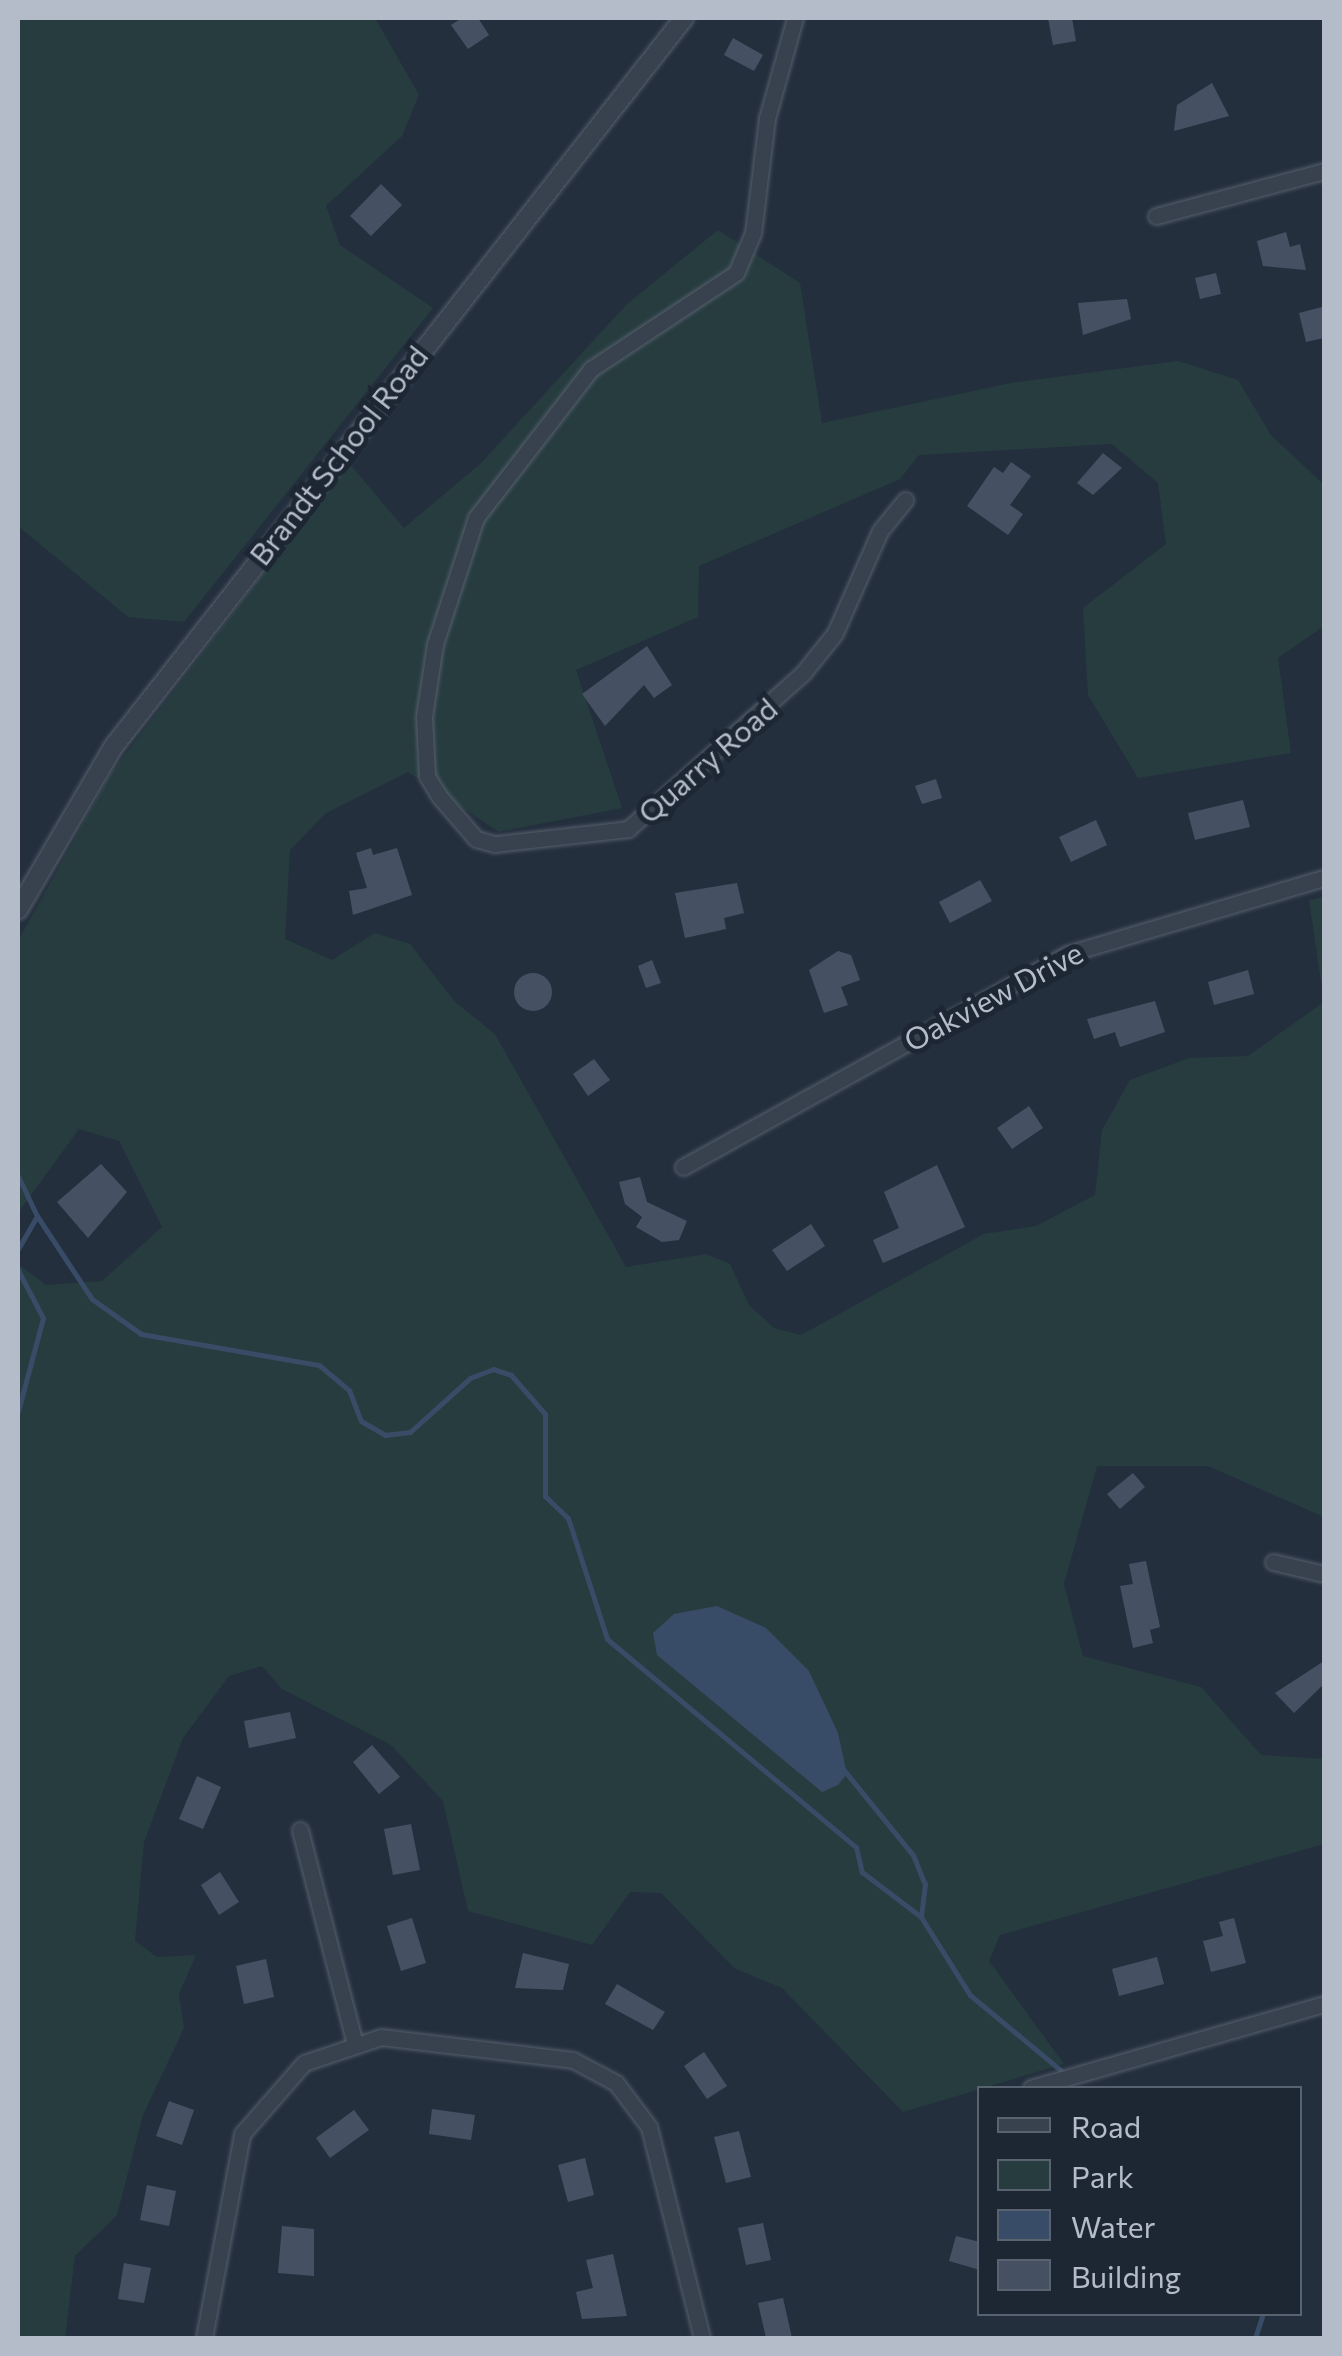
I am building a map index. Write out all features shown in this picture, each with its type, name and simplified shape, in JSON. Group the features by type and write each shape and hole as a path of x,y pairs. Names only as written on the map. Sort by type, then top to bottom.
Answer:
{"street":[{"name":"Brandt School Road","path":"18,910 114,746 684,18"},
{"name":"Quarry Road","path":"796,18 767,118 753,233 736,274 591,369 476,518 446,600 424,717 427,776 439,796 476,839 495,844 628,828 803,672 834,633 880,532 904,500"},
{"path":"1156,216 1324,170"},
{"name":"Oakview Drive","path":"683,1167 1084,946 1324,878"},
{"path":"1273,1562 1324,1574"},
{"path":"300,1830 354,2040"},
{"path":"1038,2086 1324,2004"},
{"path":"204,2338 242,2134 286,2076 354,2040 406,2038 573,2060 616,2083 648,2127 702,2338"}],"green space":[{"path":"18,18 375,18 419,95 402,136 326,206 340,245 433,308 184,622 128,617 18,526"},
{"path":"718,230 800,283 822,423 1011,383 1178,361 1238,380 1271,435 1324,485 1324,626 1278,658 1291,753 1138,778 1088,695 1083,608 1166,544 1158,483 1112,444 919,455 900,479 699,566 698,617 576,670 622,808 499,832 408,772 326,813 290,850 285,939 332,960 375,933 410,944 455,1002 495,1034 626,1267 706,1254 730,1264 749,1305 774,1328 801,1335 984,1234 1036,1226 1095,1195 1102,1130 1130,1080 1189,1058 1248,1056 1324,1002 1324,1517 1208,1466 1097,1466 1064,1584 1083,1656 1201,1687 1261,1755 1324,1759 1324,1844 1000,1935 989,1961 1064,2064 990,2086 977,2086 977,2090 903,2112 782,1988 734,1968 661,1893 630,1892 592,1945 468,1911 443,1801 391,1745 282,1689 262,1666 229,1676 183,1738 144,1842 135,1941 157,1957 196,1955 179,1994 184,2028 143,2115 117,2215 75,2256 65,2338 18,2338 18,1264 46,1285 102,1281 162,1227 119,1141 79,1129 18,1213 18,941 111,773 348,462 404,528 481,463 627,304"},
{"path":"1324,897 1324,1002 1309,900"}],"water":[{"path":"717,1606 766,1628 809,1671 838,1733 847,1774 838,1785 822,1792 657,1655 653,1633 674,1614"}],"building":[{"path":"462,18 478,18 489,35 468,49 451,25"},
{"path":"1048,18 1072,18 1076,41 1053,45"},
{"path":"733,38 763,55 754,71 724,55"},
{"path":"1212,83 1229,116 1174,131 1177,105"},
{"path":"381,184 402,205 371,236 350,216"},
{"path":"1286,232 1290,247 1300,244 1306,270 1263,266 1257,241"},
{"path":"1216,273 1221,294 1200,299 1195,278"},
{"path":"1127,299 1131,319 1083,335 1078,303"},
{"path":"1322,307 1324,338 1306,342 1299,313"},
{"path":"1103,453 1122,468 1093,495 1077,483"},
{"path":"1011,462 1031,476 1010,505 1023,514 1008,535 967,506 994,467 1003,473"},
{"path":"647,646 672,685 654,698 644,685 605,726 582,694"},
{"path":"936,779 942,798 922,804 915,786"},
{"path":"1243,800 1250,827 1195,840 1188,813"},
{"path":"1096,820 1107,845 1071,862 1059,837"},
{"path":"371,848 373,855 397,848 412,895 353,915 349,891 367,888 356,853"},
{"path":"980,880 992,901 950,923 939,902"},
{"path":"737,883 744,913 724,918 726,929 685,938 675,893"},
{"path":"838,951 851,955 860,980 841,987 848,1005 824,1013 809,970"},
{"path":"652,960 661,983 646,988 638,966"},
{"path":"1248,970 1254,994 1214,1005 1208,982"},
{"path":"533,973 547,978 552,992 547,1006 533,1011 519,1006 514,992 519,978"},
{"path":"1155,1001 1165,1032 1120,1047 1115,1032 1094,1039 1087,1019"},
{"path":"594,1059 610,1080 588,1096 573,1074"},
{"path":"1029,1106 1043,1128 1012,1149 997,1128"},
{"path":"101,1164 127,1192 88,1238 57,1202"},
{"path":"937,1165 965,1227 883,1263 873,1240 899,1228 884,1192"},
{"path":"640,1177 647,1202 687,1221 679,1240 662,1242 636,1227 642,1217 625,1204 619,1182"},
{"path":"811,1224 825,1246 787,1271 772,1250"},
{"path":"1133,1473 1145,1487 1120,1509 1107,1494"},
{"path":"1146,1561 1160,1627 1150,1630 1153,1643 1133,1648 1120,1586 1133,1584 1129,1564"},
{"path":"1324,1661 1324,1684 1294,1713 1275,1693"},
{"path":"290,1712 296,1738 249,1748 244,1721"},
{"path":"372,1745 400,1777 379,1794 353,1762"},
{"path":"197,1776 221,1787 203,1829 179,1819"},
{"path":"411,1824 420,1870 393,1875 384,1829"},
{"path":"220,1872 239,1902 219,1915 201,1885"},
{"path":"412,1918 426,1963 401,1971 387,1926"},
{"path":"1234,1918 1246,1963 1211,1972 1203,1941 1223,1936 1219,1922"},
{"path":"523,1953 569,1964 563,1990 515,1988"},
{"path":"1157,1957 1164,1984 1119,1996 1112,1969"},
{"path":"266,1959 274,1997 244,2004 236,1966"},
{"path":"617,1984 665,2012 653,2030 605,2004"},
{"path":"704,2052 727,2086 707,2099 684,2066"},
{"path":"169,2101 194,2110 182,2145 156,2136"},
{"path":"432,2109 475,2115 471,2140 429,2134"},
{"path":"354,2110 369,2130 330,2158 316,2138"},
{"path":"739,2131 751,2177 726,2183 714,2137"},
{"path":"585,2158 594,2195 568,2202 558,2165"},
{"path":"147,2185 176,2191 169,2226 140,2220"},
{"path":"763,2223 771,2260 746,2265 738,2228"},
{"path":"282,2226 314,2229 314,2276 278,2273"},
{"path":"956,2236 977,2241 977,2269 949,2261"},
{"path":"613,2254 627,2316 582,2319 576,2292 593,2288 586,2260"},
{"path":"124,2263 151,2268 144,2303 118,2299"},
{"path":"783,2298 792,2338 766,2338 758,2303"}],"waterway":[{"path":"18,1176 37,1216 18,1249"},
{"path":"37,1216 92,1299 141,1334 319,1365 349,1390 361,1421 385,1435 410,1432 470,1378 493,1369 511,1375 545,1414 545,1496 568,1518 607,1639 856,1847 862,1872 921,1917 970,1995 1064,2073"},
{"path":"18,1270 43,1318 18,1411"},
{"path":"843,1769 913,1855 925,1884 921,1917"},
{"path":"1255,2338 1262,2316"}]}
